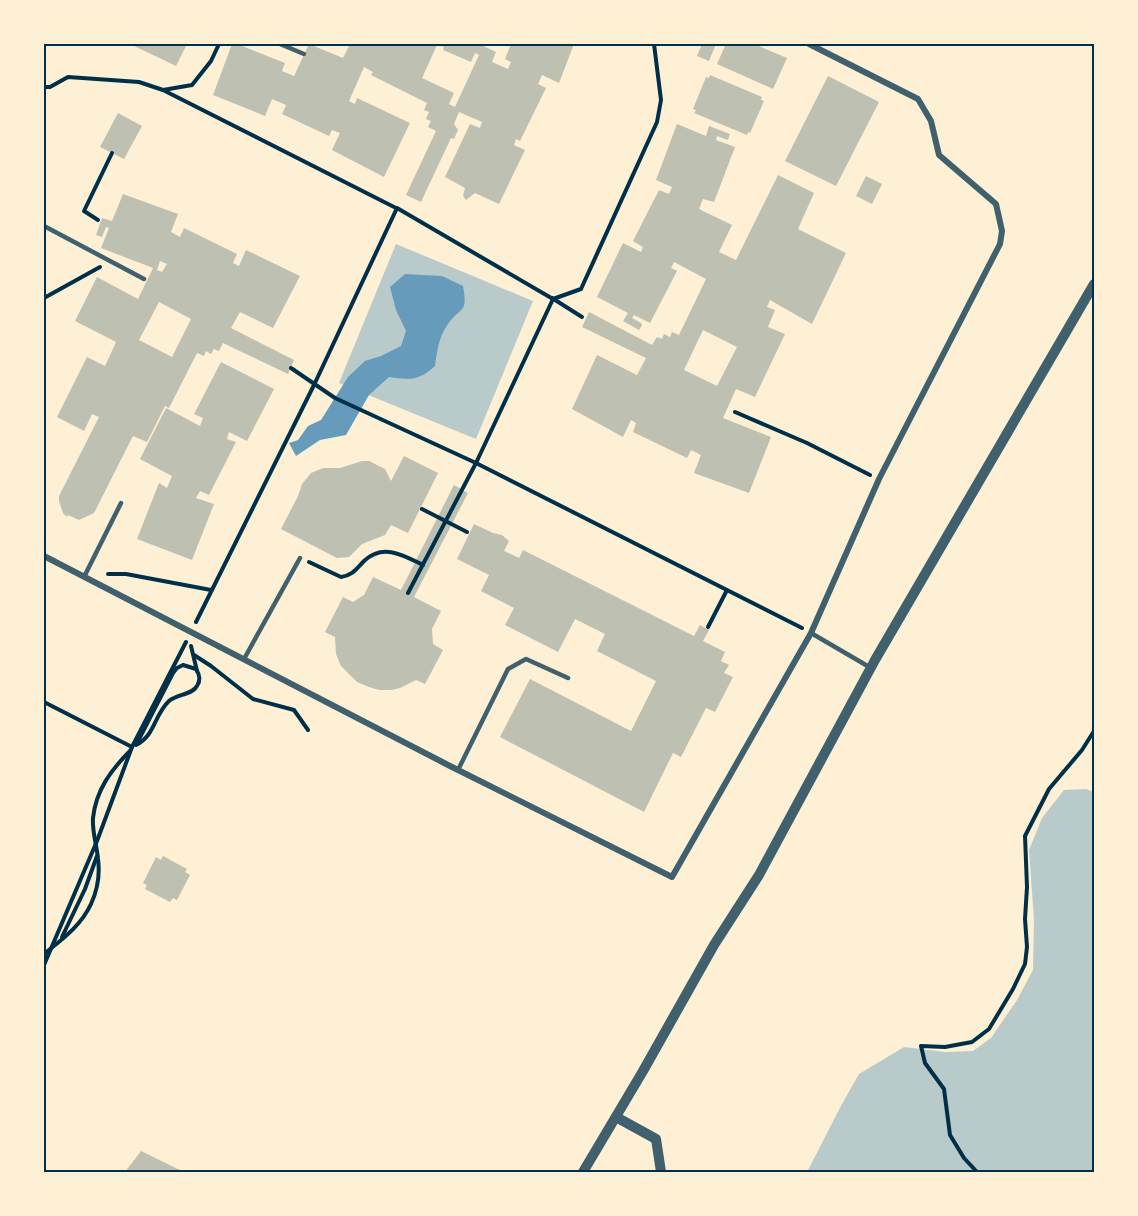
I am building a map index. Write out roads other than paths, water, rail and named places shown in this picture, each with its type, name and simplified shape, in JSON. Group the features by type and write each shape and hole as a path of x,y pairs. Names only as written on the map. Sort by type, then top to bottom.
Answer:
{"street":[{"path":"44,556 458,770 672,877 811,633 879,479 1000,244 1002,231 996,204 939,155 931,120 918,99 809,44"},
{"path":"583,1173 714,945 759,874 871,668 1095,284"},
{"path":"616,1117 656,1139 661,1173"}],"lane":[{"path":"280,44 304,54"},
{"path":"44,226 144,279"},
{"path":"84,577 122,503"},
{"path":"244,659 300,558"},
{"path":"811,633 871,668"},
{"path":"458,770 508,669 526,658 568,678"}],"water":[{"path":"405,274 442,276 463,286 465,301 463,308 442,334 435,366 419,377 403,379 389,377 369,395 346,435 320,440 296,456 289,443 298,440 308,426 321,420 348,377 365,361 401,346 406,331 396,310 390,287"}]}
